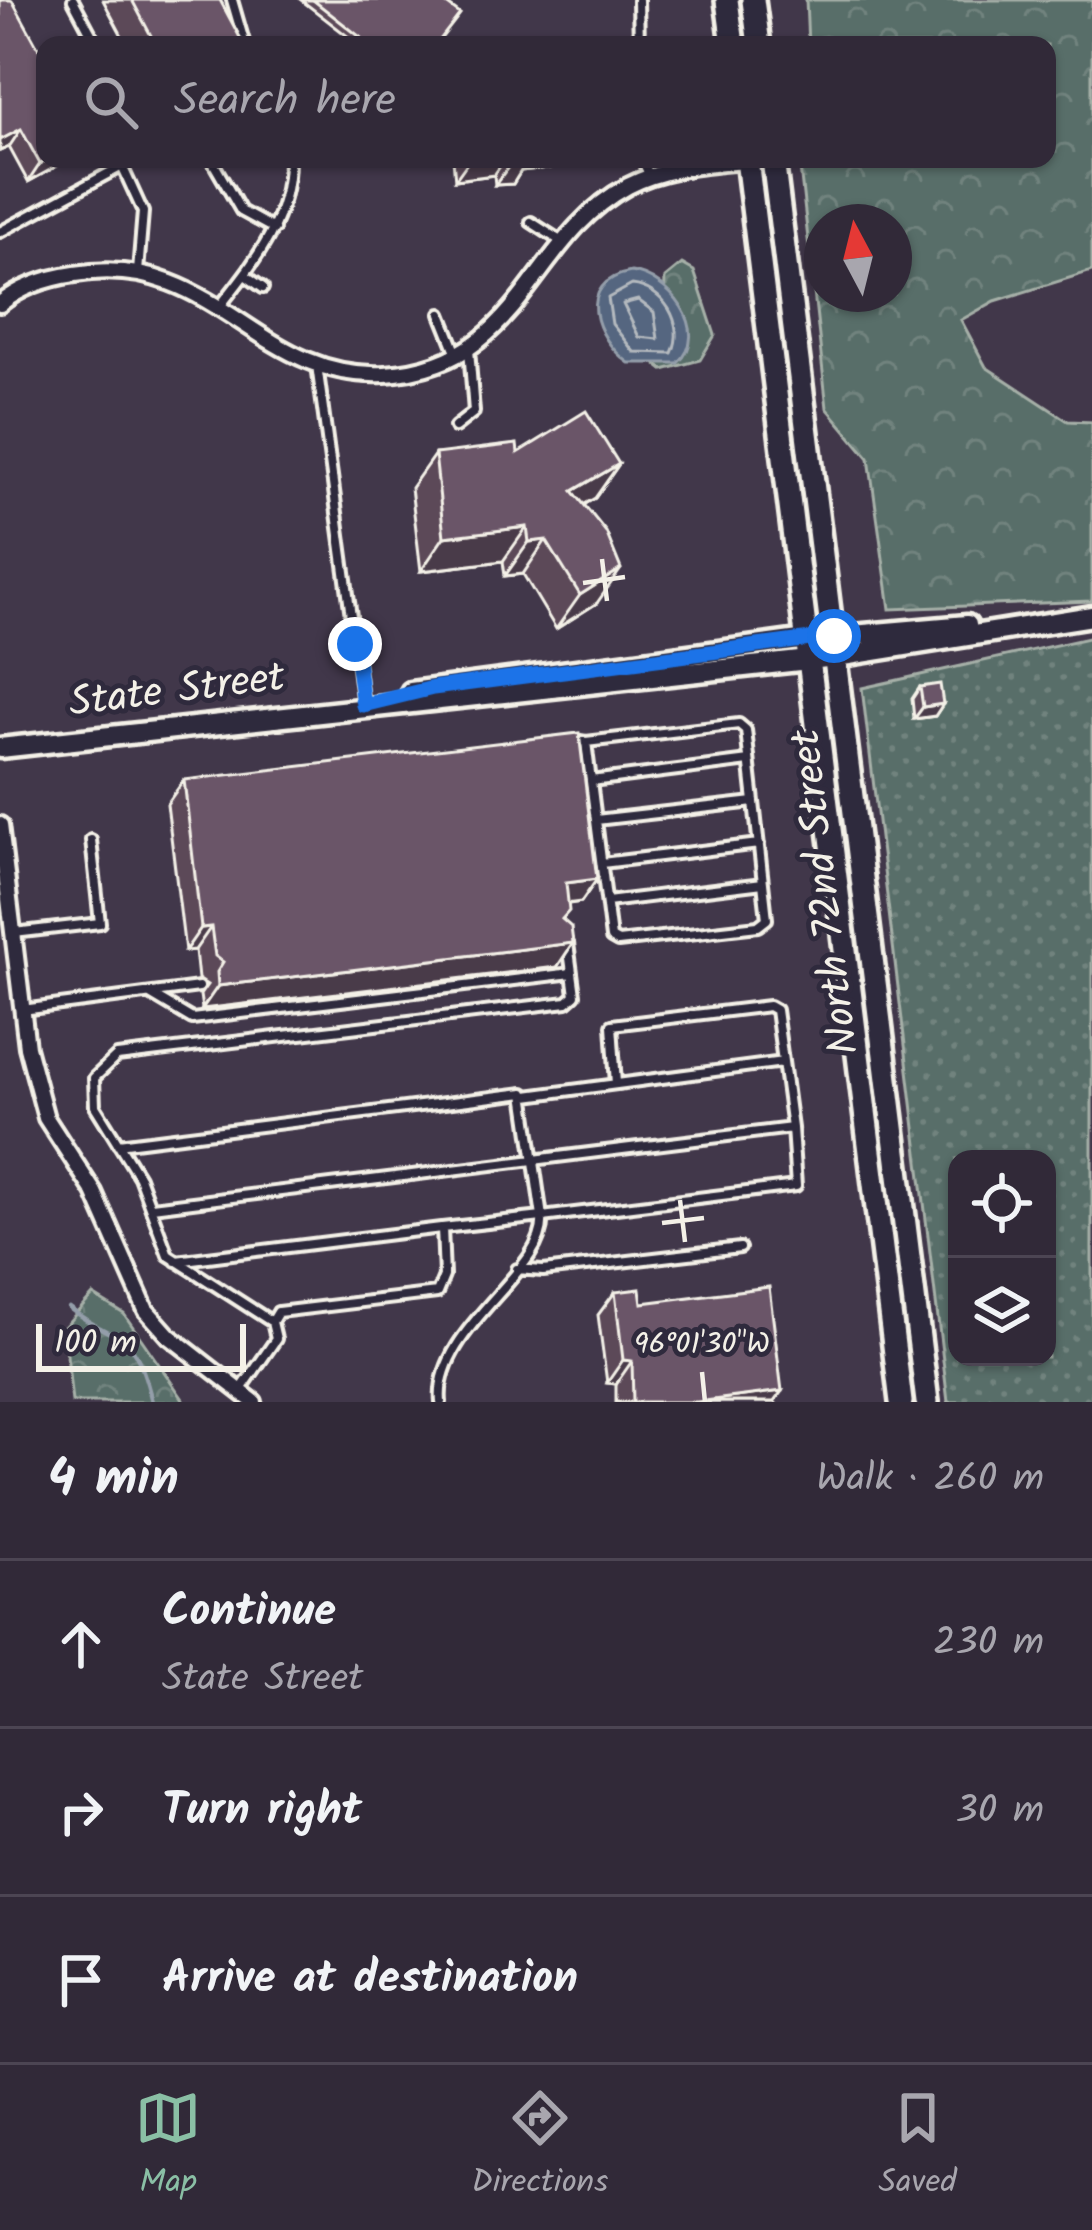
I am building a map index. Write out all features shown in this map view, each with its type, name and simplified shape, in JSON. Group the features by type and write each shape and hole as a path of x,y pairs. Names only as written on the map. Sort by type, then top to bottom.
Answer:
{"main road":[{"path":"728,0 732,36"},
{"path":"753,0 758,36"},
{"name":"North 72nd Street","path":"759,168 835,647 927,1402"},
{"name":"North 72nd Street","path":"759,168 808,650 901,1402"}],"street":[{"path":"0,304 30,285 61,276 138,272 175,282 220,306 278,348 316,365 356,375 405,373 463,351 516,310 562,242 605,201 650,177 707,168"},
{"name":"State Street","path":"0,748 363,705 433,688 1092,616"},
{"path":"0,825 22,1010 40,1104 105,1213 136,1295 169,1336 254,1402"}],"lane":[{"path":"73,0 92,36"},
{"path":"232,0 242,36"},
{"path":"638,0 639,36"},
{"path":"0,232 112,168"},
{"path":"125,168 143,212 138,272"},
{"path":"216,168 241,211 274,230"},
{"path":"220,306 274,230 285,201 288,168"},
{"path":"646,168 650,177"},
{"path":"531,222 562,242"},
{"path":"245,274 263,288"},
{"path":"441,314 463,351 474,412 455,427"},
{"path":"316,365 363,705"},
{"path":"739,724 746,730 749,761 767,919 758,926 618,942 611,938 583,742 739,724"},
{"path":"591,781 749,761"},
{"path":"596,820 754,802"},
{"path":"13,934 100,923 91,839"},
{"path":"602,863 759,844"},
{"path":"607,902 763,883"},
{"path":"272,1322 174,1261 152,1207 95,1106 94,1078 117,1056 567,1002 575,994 568,944 554,942"},
{"path":"150,994 192,1019 572,973"},
{"path":"22,1010 200,987"},
{"path":"174,1261 796,1186 776,1010 769,1006 613,1025 616,1084"},
{"path":"118,1144 783,1062"},
{"path":"441,1402 442,1372 454,1348 518,1269 543,1228 526,1096"},
{"path":"152,1207 792,1128"},
{"path":"240,1390 276,1339 272,1322 278,1312 437,1293 444,1276 442,1228"},
{"path":"518,1269 543,1271 740,1248"}],"green space":[{"path":"806,0 1092,0 1092,271 995,301 961,320 986,367 1068,421 1092,422 1092,601 890,609 869,458 827,408 816,312 912,312 912,204 804,204 800,168 1056,168 1056,36 808,36"},
{"path":"682,264 694,271 715,335 700,360 663,370 654,363 663,341 665,278"},
{"path":"1092,637 1092,1402 948,1402 862,688"},
{"path":"93,1295 124,1314 185,1402 72,1402 64,1327"}],"water":[{"path":"631,272 659,283 682,307 691,336 678,363 629,363 607,340 596,299 613,278"}],"building":[{"path":"0,0 12,0 36,44 36,157 21,129 0,140"},
{"path":"132,0 220,0 239,36 151,36"},
{"path":"313,0 441,0 460,14 443,36 359,36"},
{"path":"586,411 619,464 573,491 606,532 621,569 580,595 546,540 529,542 527,527 444,537 435,454 517,444 518,453"},
{"path":"940,684 943,704 923,707 920,687"},
{"path":"579,733 597,879 566,883 569,911 562,919 571,927 573,943 218,986 217,972 223,962 215,956 211,927 201,928 184,780"},
{"path":"769,1287 782,1391 697,1402 633,1402 632,1361 623,1360 615,1292 640,1289 642,1303"}],"waterway":[{"path":"69,1308 131,1348 152,1402"}],"route":[{"path":"355,644 363,705 433,688 834,636"}]}
